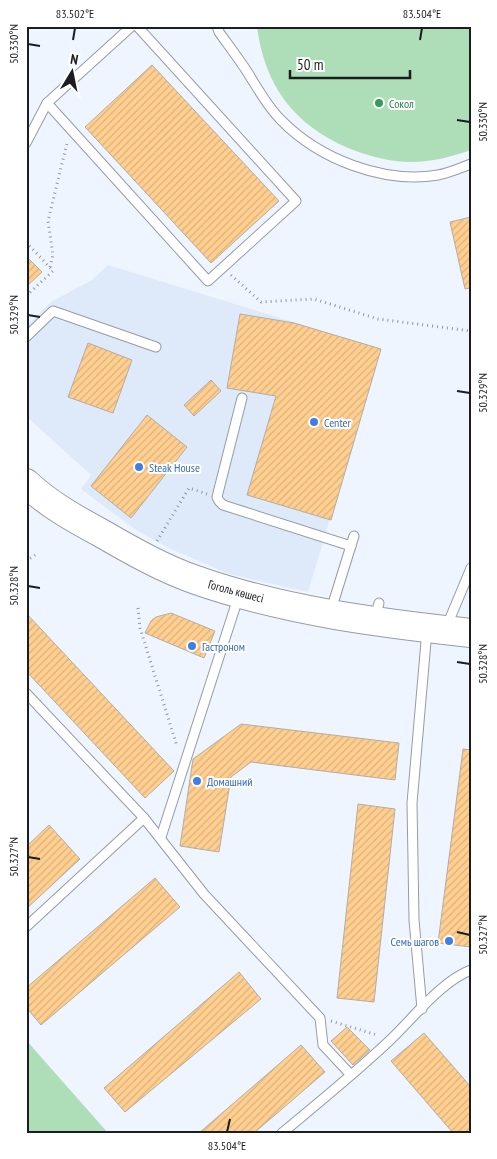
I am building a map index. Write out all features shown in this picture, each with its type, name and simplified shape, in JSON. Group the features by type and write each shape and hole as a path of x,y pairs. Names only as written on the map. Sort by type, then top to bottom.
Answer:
{"main road":[{"name":"Гоголь көшесі","path":"26,483 56,506 116,542 195,580 239,594 330,614 377,612 447,630"}],"lane":[{"path":"26,144 47,103 132,26"},
{"path":"47,103 208,281 296,201 137,26"},
{"path":"217,26 219,32 274,112 308,143 336,158 368,170 405,176 438,174 471,164"},
{"path":"26,337 53,311 156,347"},
{"path":"242,398 217,497 219,502 222,505 351,546"},
{"path":"330,614 354,536"},
{"path":"422,1009 414,920 412,803 447,630 471,568"},
{"path":"161,837 239,594"},
{"path":"26,693 144,818 161,837 204,894 320,1018 323,1045 351,1075"},
{"path":"26,927 144,818"},
{"path":"282,1133 387,1043 436,993 461,974 471,970"}],"path":[{"path":"50,267 53,254 48,221 71,130"},
{"path":"26,242 53,270 26,296"},
{"path":"222,268 261,302 314,299 378,320 471,331"},
{"path":"153,548 189,488 217,497"},
{"path":"26,562 35,555"},
{"path":"138,608 140,628 184,767"},
{"path":"320,1018 377,1035 387,1043"}],"shaded area":[{"path":"108,265 381,349 308,592 229,574 171,549 136,530 81,489 91,475 26,416 26,327 51,302 92,280"}],"green space":[{"name":"Сокол","path":"257,26 471,26 471,150 434,160 403,162 363,154 329,139 297,115 285,100 267,67"},
{"path":"26,1040 108,1133 26,1133"}],"building":[{"path":"152,65 279,201 211,263 85,127"},
{"path":"471,217 471,288 465,289 450,222"},
{"path":"26,256 42,272 26,287"},
{"name":"Center","path":"240,314 294,323 381,349 331,520 247,495 276,396 227,388"},
{"path":"88,343 132,360 113,413 68,397"},
{"path":"211,380 221,391 194,416 184,405"},
{"name":"Steak House","path":"147,415 187,447 131,518 91,486"},
{"path":"26,613 174,771 145,798 26,671"},
{"name":"Гастроном","path":"171,613 215,631 204,658 145,633 151,621 156,617"},
{"path":"241,724 399,743 395,780 251,762 231,777 219,852 180,846 193,759"},
{"path":"463,749 471,750 471,947 438,943"},
{"path":"358,804 395,809 374,1002 337,998"},
{"path":"49,825 80,859 26,909 26,847"},
{"path":"155,878 180,907 41,1025 26,1007 26,988"},
{"path":"239,972 261,999 125,1112 104,1088"},
{"path":"347,1027 370,1050 353,1065 331,1041"},
{"path":"424,1033 471,1087 471,1133 453,1133 391,1061"},
{"path":"301,1045 325,1072 254,1133 199,1133"}],"place":[{"name":"Сокол","path":"379,103"},
{"name":"Center","path":"314,422"},
{"name":"Steak House","path":"139,467"},
{"name":"Гастроном","path":"192,646"},
{"name":"Домашний","path":"197,781"},
{"name":"Семь шагов","path":"449,941"}]}
